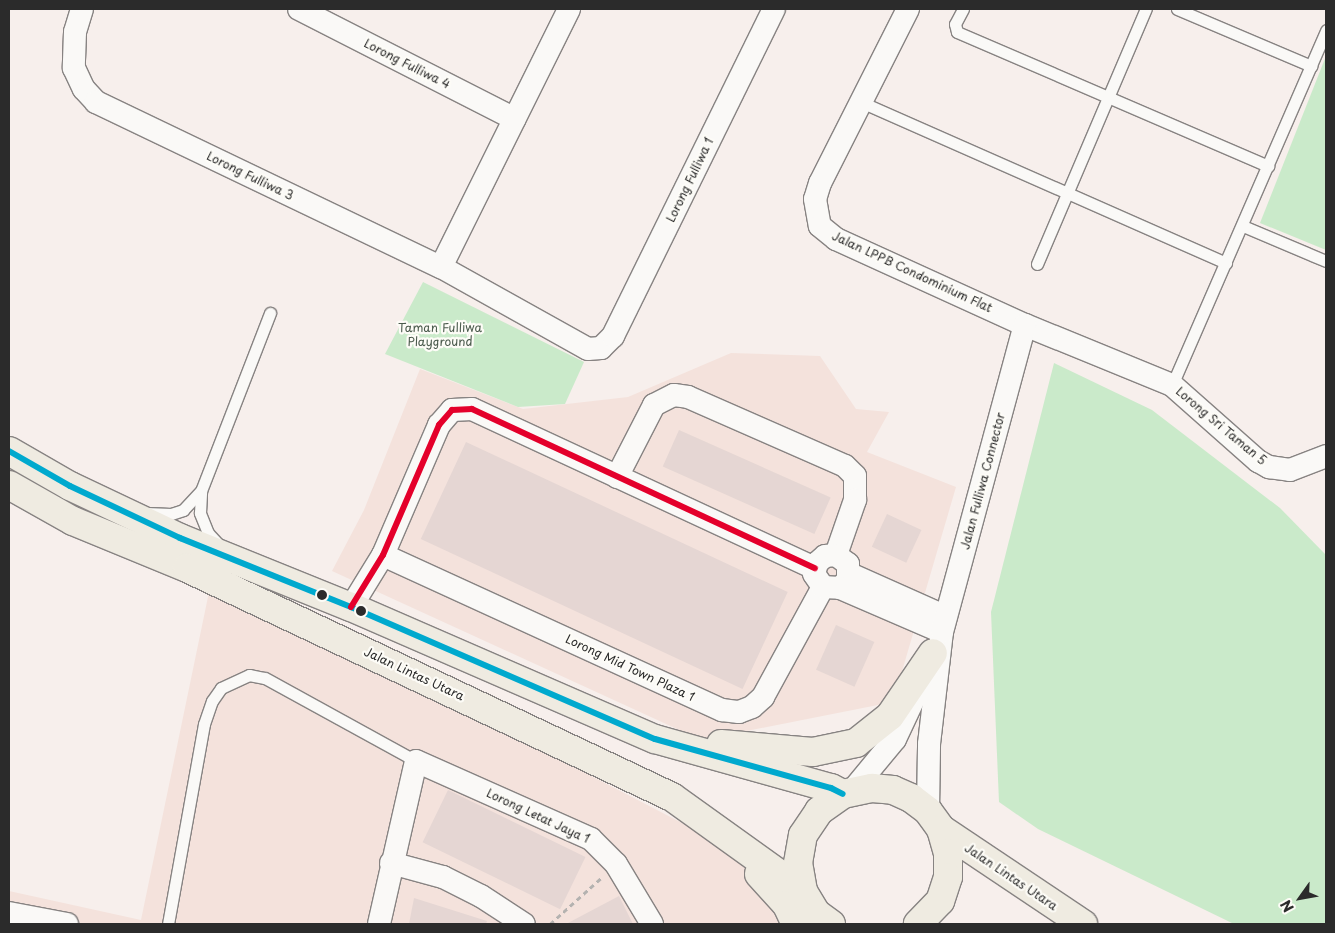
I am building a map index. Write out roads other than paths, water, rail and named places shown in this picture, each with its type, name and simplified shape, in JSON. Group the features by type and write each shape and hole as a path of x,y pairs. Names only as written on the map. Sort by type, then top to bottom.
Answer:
{"main road":[{"path":"9,451 70,486 124,512 236,561 351,607 654,739 848,792"},
{"name":"Jalan Lintas Utara","path":"9,485 73,521 187,568 672,797 813,915"},
{"path":"654,739 813,752 842,747 871,734 890,716 941,634"},
{"name":"Jalan Lintas Utara","path":"848,792 872,788 893,790 911,798 934,820 1083,924"},
{"path":"813,915 798,863 803,835 819,810 848,792"},
{"path":"918,924 940,901 948,878 948,853 934,820"}],"street":[{"name":"Lorong Fulliwa 3","path":"82,9 74,32 74,68 84,89 96,102 440,267 577,344 588,349 601,348"},
{"name":"Lorong Fulliwa 4","path":"299,9 515,119"},
{"path":"440,267 569,9"},
{"name":"Lorong Fulliwa 1","path":"601,348 613,336 774,9"},
{"name":"Jalan LPPB Condominium Flat","path":"908,9 820,183 815,199 820,226 836,239 1025,325 1172,385"},
{"name":"Jalan Fulliwa Connector","path":"848,792 899,731 941,634 1025,325"},
{"name":"Lorong Sri Taman 5","path":"1172,385 1258,461 1269,467 1290,470 1326,456"},
{"path":"617,477 654,405 674,395 688,397 845,466 854,476 855,500 836,555 820,559 832,579"},
{"path":"351,607 383,555 439,425 452,410 472,409 832,579 941,634"},
{"name":"Lorong Mid Town Plaza 1","path":"383,555 722,710 738,712 752,707 763,697 832,579"},
{"name":"Jalan Fulliwa Connector","path":"934,820 928,744 941,634"},
{"path":"379,924 391,863 416,761"},
{"name":"Lorong Letat Jaya 1","path":"416,761 592,839 616,864 652,924"},
{"path":"391,863 443,877 481,896 524,924"},
{"path":"9,913 67,924"}],"lane":[{"path":"962,9 955,24 957,32 1268,166"},
{"path":"1037,264 1146,9"},
{"path":"1177,9 1311,66"},
{"path":"1172,385 1243,226 1326,30"},
{"path":"861,102 1226,263"},
{"path":"1243,226 1326,261"},
{"path":"236,561 208,534 200,513 201,491 270,313"},
{"path":"124,512 177,512 183,510 201,491"},
{"path":"168,924 204,724 221,688 249,675 265,678 416,761"}],"park label":[{"name":"Taman Fulliwa Playground","path":"440,335"}]}
